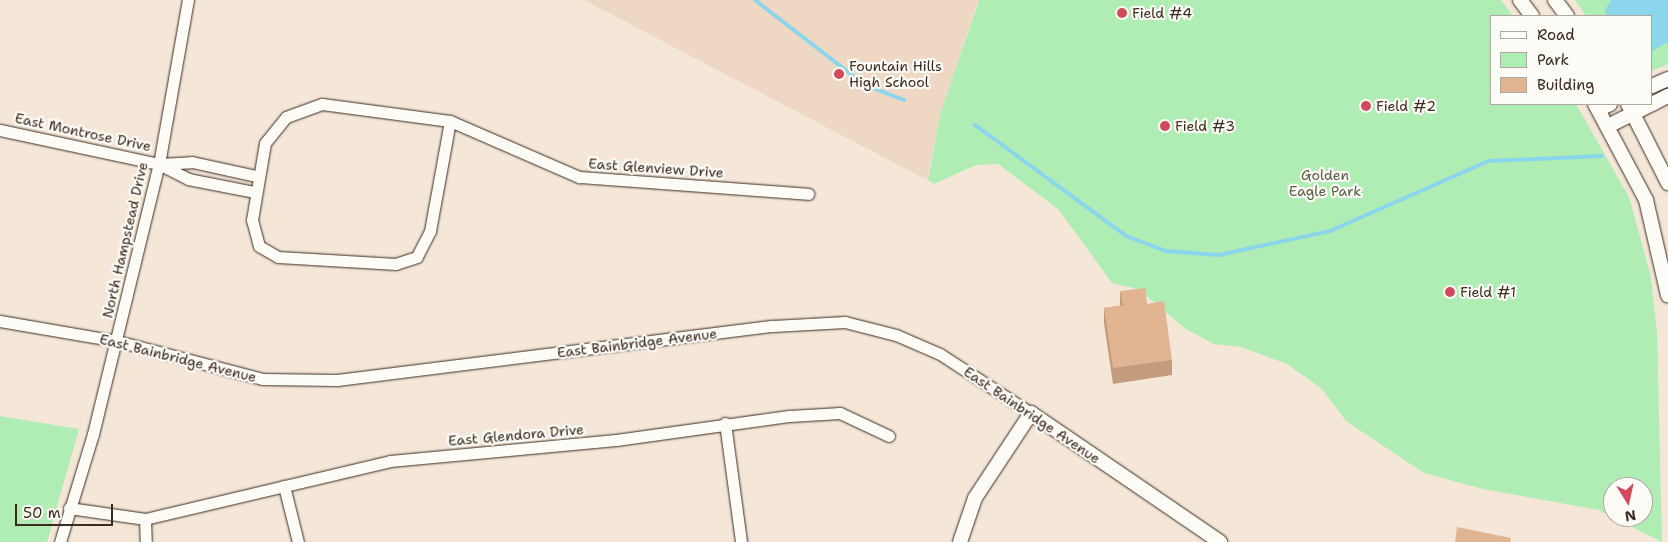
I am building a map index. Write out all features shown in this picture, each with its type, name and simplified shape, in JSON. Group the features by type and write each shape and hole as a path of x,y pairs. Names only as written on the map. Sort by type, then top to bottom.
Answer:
{"street":[{"name":"North Hampstead Drive","path":"60,542 117,341 159,164 188,0"},
{"path":"1520,0 1531,15"},
{"path":"1555,0 1566,15"},
{"path":"1653,86 1668,79"},
{"path":"1653,104 1668,96"},
{"path":"1610,125 1631,108 1647,105"},
{"name":"East Glenview Drive","path":"450,121 426,246 408,262 266,254 252,229 256,176 273,129 301,108 346,106 450,121 579,177 808,194"},
{"path":"1601,106 1646,200 1668,295"},
{"path":"1631,108 1668,183"},
{"name":"East Montrose Drive","path":"0,130 159,164"},
{"path":"159,164 192,162 256,176"},
{"path":"159,164 188,179 254,192"},
{"name":"East Bainbridge Avenue","path":"0,322 117,341 263,379 337,380 773,326 845,322 896,335 940,354 1031,413 1220,542"},
{"path":"960,542 975,498 1031,413"},
{"name":"East Glendora Drive","path":"145,519 390,461 616,440 725,423 840,414 889,436"},
{"path":"725,423 741,542"},
{"path":"284,486 298,542"},
{"path":"69,508 145,519 146,542"}],"shaded area":[{"name":"Fountain Hills High School","path":"584,0 978,0 940,114 927,180"}],"green space":[{"name":"Golden Eagle Park","path":"979,0 1501,0 1512,15 1490,15 1490,105 1577,105 1629,197 1651,277 1657,332 1662,542 1632,527 1653,527 1653,477 1603,477 1603,512 1483,489 1424,473 1346,421 1322,389 1287,364 1241,347 1214,344 1186,329 1138,289 1112,283 1059,210 998,164 976,165 934,184 928,180 940,114"},
{"path":"1575,0 1668,0 1668,64 1653,71 1653,15 1585,15"},
{"path":"0,416 79,429 47,542 0,542"}],"water":[{"path":"1611,0 1668,0 1668,42 1653,50 1653,15 1607,15 1605,10"}],"building":[{"path":"1145,288 1147,304 1164,301 1172,360 1113,368 1104,308 1123,305 1120,291"},
{"path":"1457,527 1511,538 1510,542 1455,542"}],"waterway":[{"path":"755,0 865,85 904,100"},
{"path":"975,125 1126,236 1166,251 1219,255 1330,231 1489,161 1602,156"}],"place":[{"name":"Field #4","path":"1122,13"},
{"name":"Fountain Hills High School","path":"839,74"},
{"name":"Field #2","path":"1366,106"},
{"name":"Field #3","path":"1165,126"},
{"name":"Field #1","path":"1450,292"}]}
